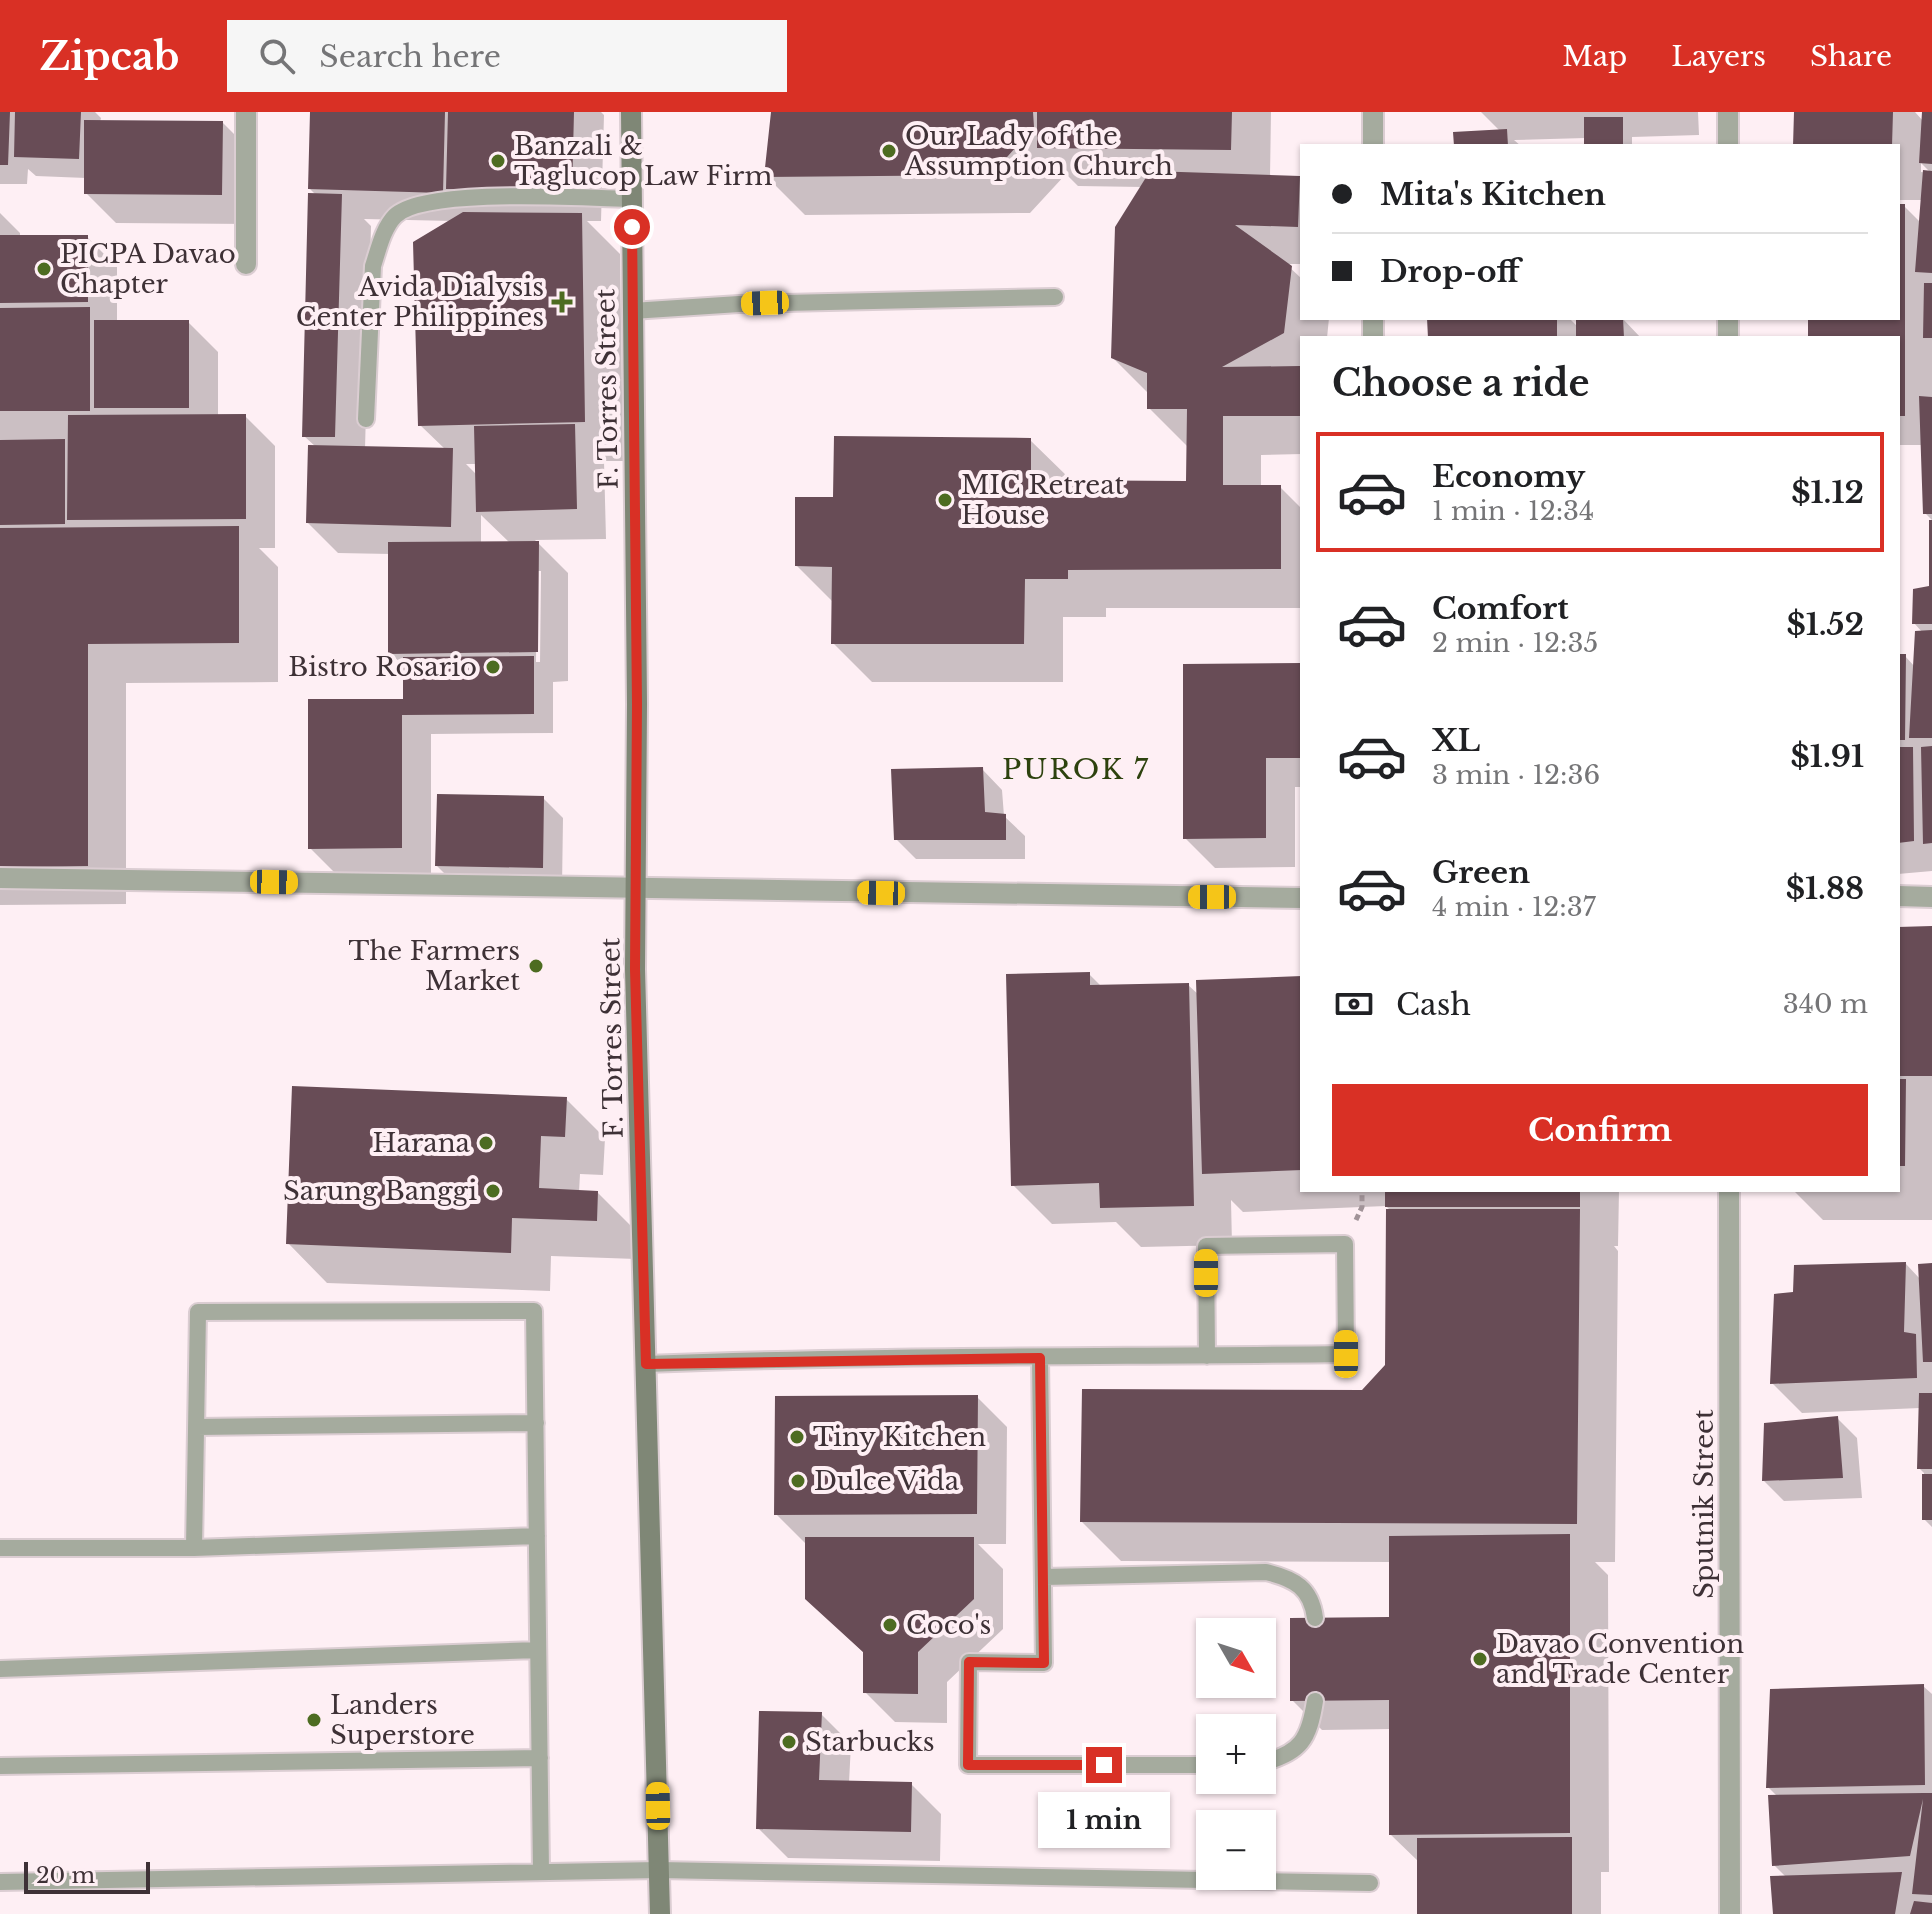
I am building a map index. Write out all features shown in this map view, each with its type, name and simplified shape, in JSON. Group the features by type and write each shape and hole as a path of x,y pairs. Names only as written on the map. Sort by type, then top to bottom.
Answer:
{"main road":[{"name":"F. Torres Street","path":"631,112 637,688 635,969 660,1914"}],"street":[{"path":"246,112 246,264"},
{"path":"1373,112 1373,144"},
{"path":"1728,112 1728,144"},
{"path":"0,878 1300,898"},
{"path":"1900,896 1932,897"},
{"name":"Sputnik Street","path":"1729,1192 1730,1914"}],"lane":[{"path":"366,419 373,266 380,242 395,216 415,206 457,199 632,199"},
{"path":"632,311 739,304 1055,297"},
{"path":"646,1364 1040,1358 1207,1356 1346,1354 1345,1244 1206,1246 1207,1356"},
{"path":"194,1548 198,1312 534,1311 541,1872"},
{"path":"1040,1358 1044,1663 969,1662 968,1765 1196,1765"},
{"path":"197,1427 536,1423"},
{"path":"0,1548 194,1548 537,1536"},
{"path":"1044,1577 1266,1572 1283,1576 1301,1587 1313,1600 1315,1618"},
{"path":"0,1669 538,1650"},
{"path":"1276,1760 1286,1757 1303,1742 1315,1701"},
{"path":"0,1766 540,1758"},
{"path":"0,1882 659,1870 1370,1883"}],"building":[{"path":"0,112 10,112 8,165 0,165"},
{"path":"15,112 81,112 79,159 14,157"},
{"path":"310,112 445,112 443,193 308,189"},
{"path":"448,112 574,112 572,192 446,189"},
{"name":"Our Lady of the Assumption Church","path":"771,112 1033,112 1034,127 991,175 764,177"},
{"path":"1037,112 1232,112 1231,150 1037,148"},
{"path":"1794,112 1893,112 1892,144 1793,144"},
{"path":"1922,112 1932,112 1932,164 1919,163"},
{"path":"1584,117 1623,117 1623,144 1584,144"},
{"path":"84,120 223,121 222,195 84,194"},
{"path":"1507,129 1508,144 1454,144 1453,132"},
{"path":"1923,170 1932,171 1932,273 1915,272"},
{"path":"1150,171 1300,176 1298,227 1235,225 1292,266 1284,333 1222,367 1300,366 1300,416 1223,416 1223,485 1281,485 1281,569 1068,570 1068,579 1025,579 1024,644 831,644 832,567 795,566 795,497 833,497 834,436 1031,438 1031,480 1186,481 1187,409 1147,409 1147,373 1111,358 1115,227"},
{"path":"308,193 342,194 335,437 302,437"},
{"path":"1900,204 1905,204 1905,416 1900,416 1900,336 1808,336 1808,320 1900,320"},
{"path":"463,212 582,213 585,422 418,426 413,242"},
{"name":"PICPA Davao Chapter","path":"0,235 88,235 88,302 0,303"},
{"path":"1924,283 1932,283 1932,338 1923,338"},
{"path":"90,307 90,411 0,411 0,308"},
{"path":"94,320 189,320 189,408 94,408"},
{"path":"1427,320 1557,320 1557,336 1428,336"},
{"path":"1576,320 1623,320 1624,336 1576,336"},
{"path":"1919,396 1932,397 1932,514 1923,514"},
{"path":"246,414 246,519 67,520 68,415"},
{"path":"575,424 577,509 476,512 474,426"},
{"path":"65,439 65,524 0,525 0,440"},
{"path":"308,445 453,448 451,527 306,523"},
{"path":"1929,520 1932,520 1932,624 1912,624 1913,589 1929,586"},
{"path":"239,526 239,643 88,644 88,866 0,867 0,528"},
{"path":"539,541 538,652 388,654 388,542"},
{"path":"1932,630 1932,738 1909,738 1915,631"},
{"path":"1900,654 1906,654 1905,740 1900,740"},
{"path":"534,656 534,714 402,715 402,848 308,849 308,699 403,699 403,657"},
{"path":"1300,663 1300,758 1266,758 1266,838 1183,839 1183,664"},
{"path":"1932,746 1932,843 1923,844 1921,747"},
{"path":"1900,747 1913,747 1914,841 1900,843"},
{"path":"983,767 985,812 1006,814 1006,840 894,840 891,769"},
{"path":"437,794 544,796 543,868 435,866"},
{"path":"1932,926 1932,1076 1900,1076 1900,927"},
{"path":"1090,972 1090,985 1189,983 1194,1206 1100,1208 1099,1183 1011,1186 1006,974"},
{"path":"1300,976 1300,1170 1202,1174 1196,980"},
{"path":"1900,1079 1906,1079 1905,1166 1900,1166"},
{"path":"292,1086 567,1097 565,1137 541,1136 539,1188 598,1191 597,1221 512,1218 511,1253 286,1244"},
{"path":"1385,1192 1580,1192 1580,1207 1385,1207"},
{"path":"1386,1209 1580,1209 1577,1524 1080,1522 1082,1389 1362,1390 1385,1365"},
{"path":"1906,1262 1904,1332 1916,1334 1917,1378 1770,1384 1774,1294 1793,1292 1794,1265"},
{"path":"1932,1263 1932,1362 1923,1362 1918,1264"},
{"path":"1919,1393 1932,1393 1932,1469 1917,1469"},
{"path":"978,1395 977,1514 774,1515 775,1396"},
{"path":"1838,1416 1843,1478 1762,1481 1764,1423"},
{"path":"1922,1474 1932,1474 1932,1520 1922,1520"},
{"name":"Davao Convention and Trade Center","path":"1570,1534 1570,1833 1389,1835 1389,1700 1290,1701 1290,1618 1389,1617 1389,1536"},
{"name":"Coco's","path":"805,1537 974,1537 974,1599 918,1652 918,1694 863,1693 863,1652 805,1599"},
{"path":"1924,1684 1925,1785 1766,1788 1770,1689"},
{"name":"Starbucks","path":"759,1711 822,1712 819,1780 912,1782 911,1832 756,1829"},
{"path":"1932,1793 1932,1895 1912,1894 1923,1799 1910,1856 1772,1866 1768,1795"},
{"path":"1572,1837 1572,1914 1417,1914 1417,1838"},
{"path":"1902,1872 1895,1914 1773,1914 1770,1876"},
{"path":"1914,1901 1932,1903 1932,1914 1910,1914"}],"place":[{"name":"Our Lady of the Assumption Church","path":"889,151"},
{"name":"Banzali & Taglucop Law Firm","path":"498,161"},
{"name":"PICPA Davao Chapter","path":"44,269"},
{"name":"Avida Dialysis Center Philippines","path":"562,302"},
{"name":"MIC Retreat House","path":"945,500"},
{"name":"Bistro Rosario","path":"493,667"},
{"name":"The Farmers Market","path":"536,966"},
{"name":"Harana","path":"486,1143"},
{"name":"Sarung Banggi","path":"493,1191"},
{"name":"Tiny Kitchen","path":"797,1437"},
{"name":"Dulce Vida","path":"798,1481"},
{"name":"Coco's","path":"890,1625"},
{"name":"Davao Convention and Trade Center","path":"1480,1659"},
{"name":"Landers Superstore","path":"314,1720"},
{"name":"Starbucks","path":"789,1742"}],"district":[{"name":"PUROK 7","path":"1076,769"}],"route":[{"path":"632,227 637,704 635,969 646,1364 1040,1358 1044,1663 969,1662 968,1765 1104,1765"}]}
